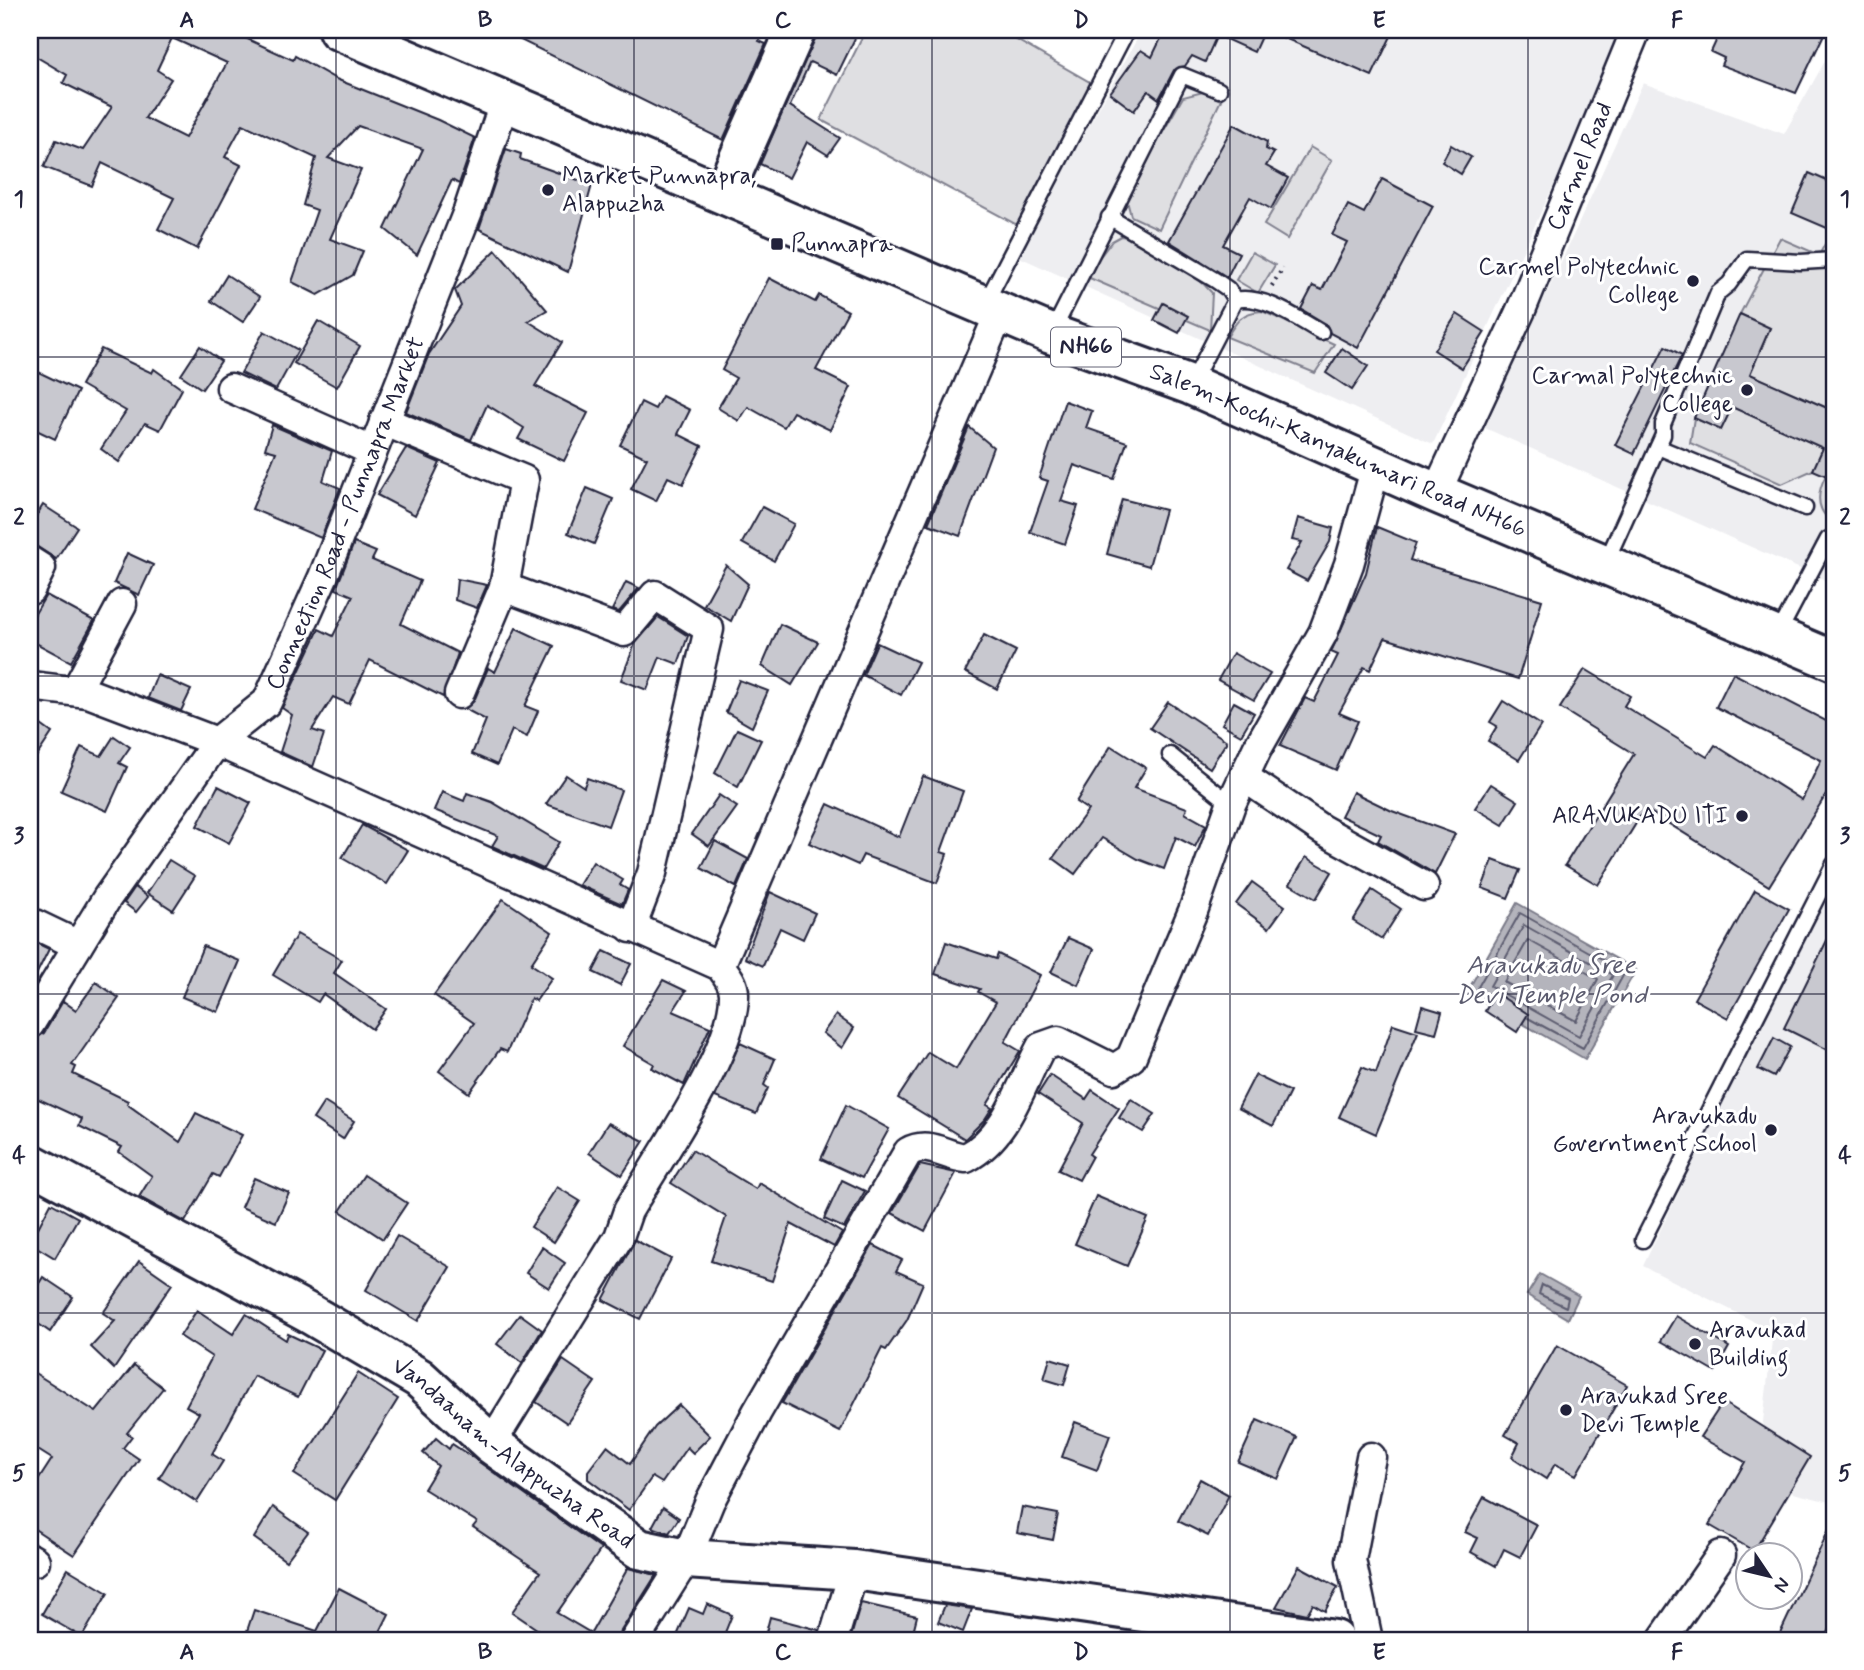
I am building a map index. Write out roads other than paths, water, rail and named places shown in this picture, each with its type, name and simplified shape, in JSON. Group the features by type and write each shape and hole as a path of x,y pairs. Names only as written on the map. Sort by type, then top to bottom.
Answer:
{"main road":[{"name":"Salem-Kochi-Kanyakumari Road NH66","path":"338,30 504,103 724,192 1051,334 1191,385 1436,493 1834,661"},
{"path":"724,192 796,30"},
{"name":"Vandaanam-Alappuzha Road","path":"30,1163 310,1314 419,1378 491,1444 639,1549 686,1559 854,1570 1237,1634 1335,1640"}],"street":[{"name":"Carmel Road","path":"1436,493 1521,310 1636,30"},
{"name":"Connection Road - Punnapra Market","path":"30,1024 107,898 217,743 267,702 323,576 468,211 504,103"},
{"path":"720,965 992,309"},
{"path":"231,388 372,451"},
{"path":"384,421 524,480 503,587 460,694"},
{"path":"635,1640 686,1559 710,1502 757,1412 908,1152 918,1146 928,1146 966,1158 977,1152 993,1137 1016,1102 1024,1079 1041,1047 1058,1041 1114,1069 1131,1058 1193,911 1231,804 1323,633 1349,564 1376,466"},
{"path":"30,561 41,568 30,590"},
{"path":"503,587 624,632 655,595 709,629 652,873 631,928"},
{"path":"76,690 122,604"},
{"path":"30,687 76,690 217,743 720,965 731,981 734,992 727,1035 715,1062 628,1211 619,1237 491,1444"},
{"path":"1244,776 1321,829 1424,886"},
{"path":"30,922 78,945"},
{"path":"1368,1640 1352,1560 1371,1457"},
{"path":"1662,1640 1721,1555"},
{"path":"833,1640 854,1570"}],"lane":[{"path":"992,309 1127,30"},
{"path":"1051,334 1182,75 1219,90"},
{"path":"1109,217 1215,280 1228,289 1235,300"},
{"path":"1605,565 1661,441 1663,424 1718,293 1729,284 1747,259 1801,262 1834,260"},
{"path":"1235,300 1247,298 1261,301 1321,332"},
{"path":"1191,385 1235,300"},
{"path":"1661,441 1805,508"},
{"path":"1777,636 1828,539"},
{"path":"1170,755 1231,804"},
{"path":"1643,1240 1834,864"}],"water":[{"name":"Aravukadu Sree Devi Temple Pond","path":"1517,903 1636,970 1585,1059 1467,992"},
{"path":"1540,1274 1579,1296 1568,1319 1527,1295"}],"place":[{"name":"Market Punnapra, Alappuzha","path":"548,190"},
{"name":"Punnapra","path":"777,244"},
{"name":"Carmel Polytechnic College","path":"1693,281"},
{"name":"Carmal Polytechnic College","path":"1747,390"},
{"name":"ARAVUKADU ITI","path":"1742,816"},
{"name":"Aravukadu Governtment School","path":"1771,1130"},
{"name":"Aravukad Building","path":"1695,1344"},
{"name":"Aravukad Sree Devi Temple","path":"1566,1410"}]}
